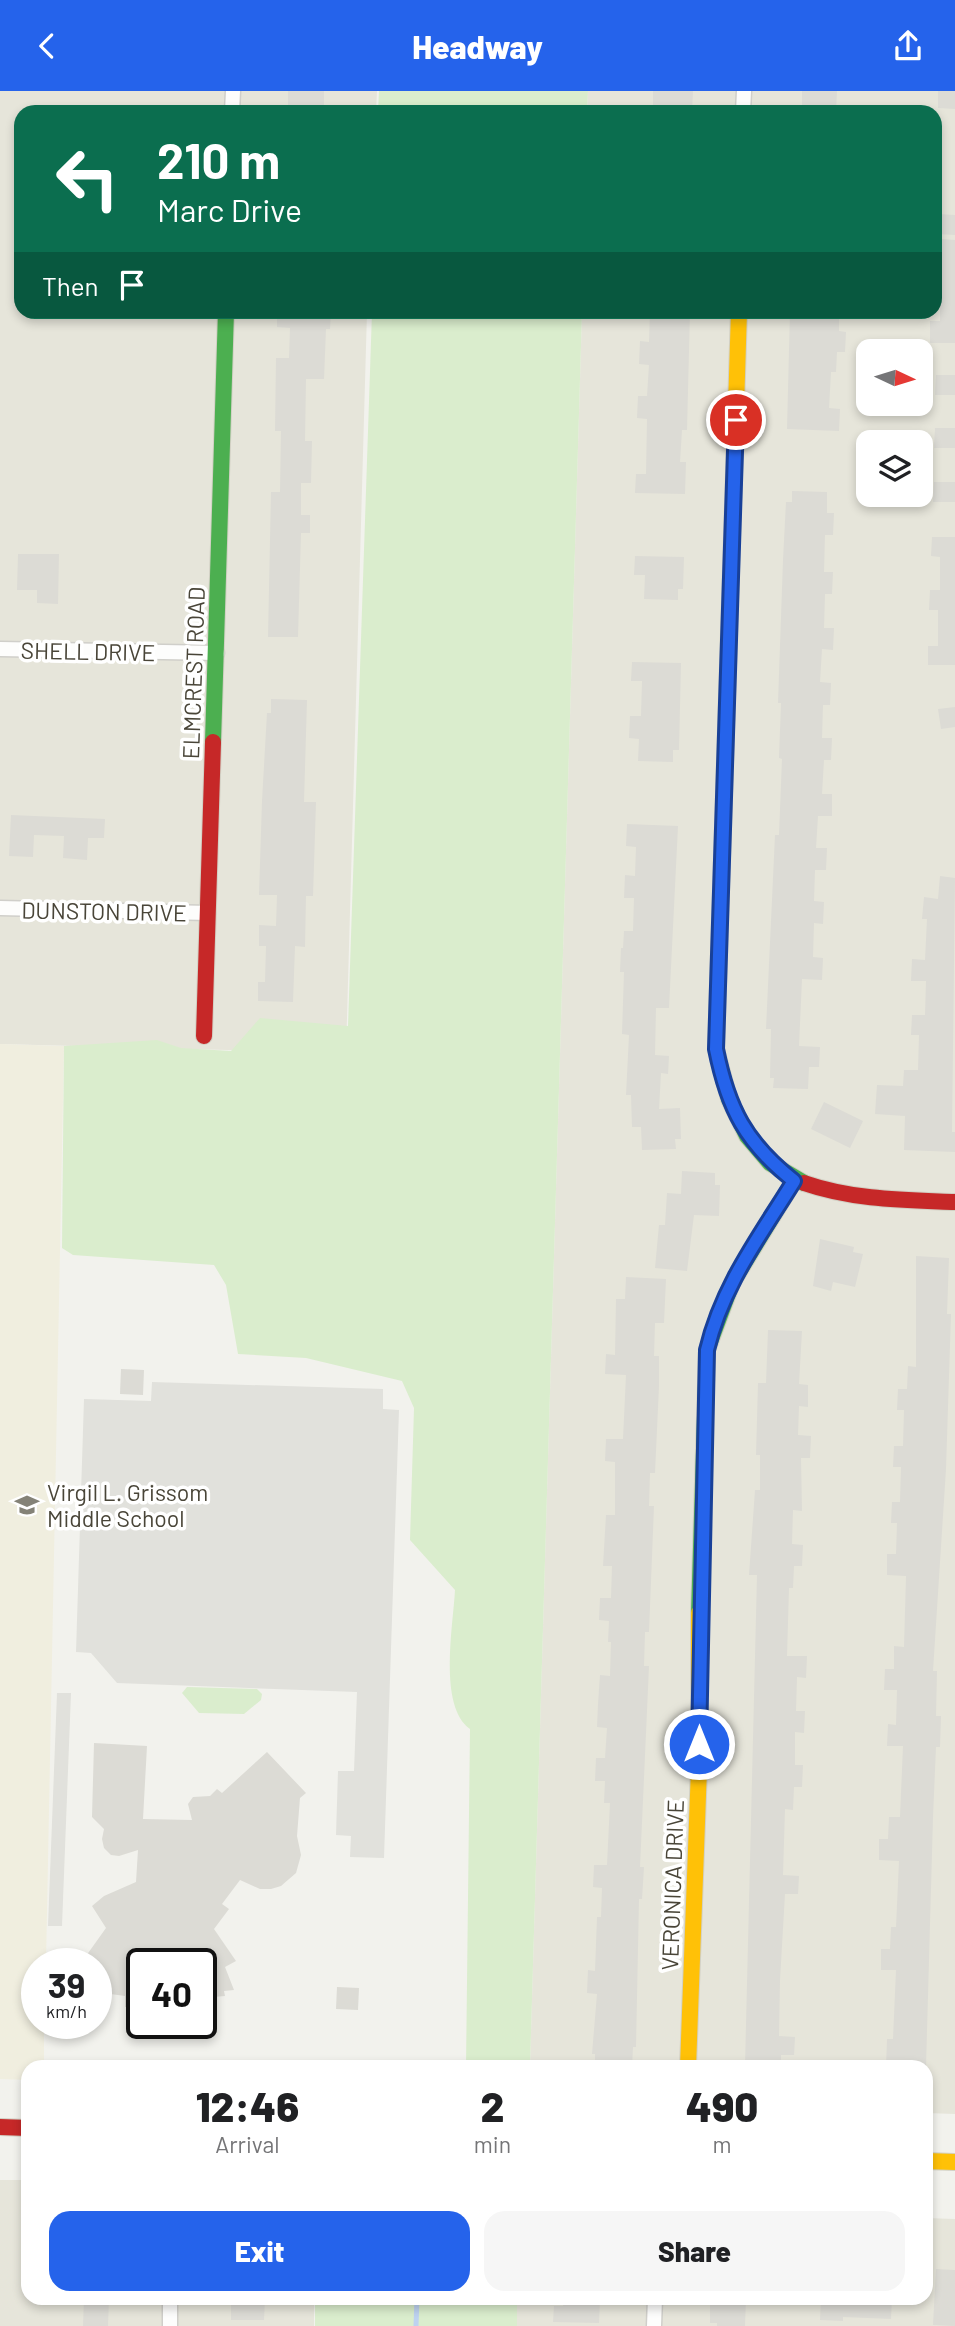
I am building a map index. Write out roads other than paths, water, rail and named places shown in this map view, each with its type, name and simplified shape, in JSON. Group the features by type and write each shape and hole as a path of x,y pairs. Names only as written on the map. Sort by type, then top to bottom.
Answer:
{"street":[{"name":"ELMCREST ROAD","path":"204,1036 226,319"},
{"path":"739,319 716,1049 724,1087 738,1120 756,1146 794,1181 835,1194 868,1200 955,1202"},
{"name":"SHELL DRIVE","path":"0,649 217,653"},
{"name":"DUNSTON DRIVE","path":"0,908 208,913"},
{"name":"VERONICA DRIVE","path":"688,2060 699,1768 707,1350 724,1293 794,1181"},
{"path":"0,2127 21,2128"},
{"path":"933,2161 955,2162"},
{"path":"170,2305 170,2326"},
{"path":"654,2305 654,2326"}],"waterway":[{"path":"416,2326 417,2305"}],"place":[{"name":"Virgil L. Grissom Middle School","path":"27,1505"}]}
